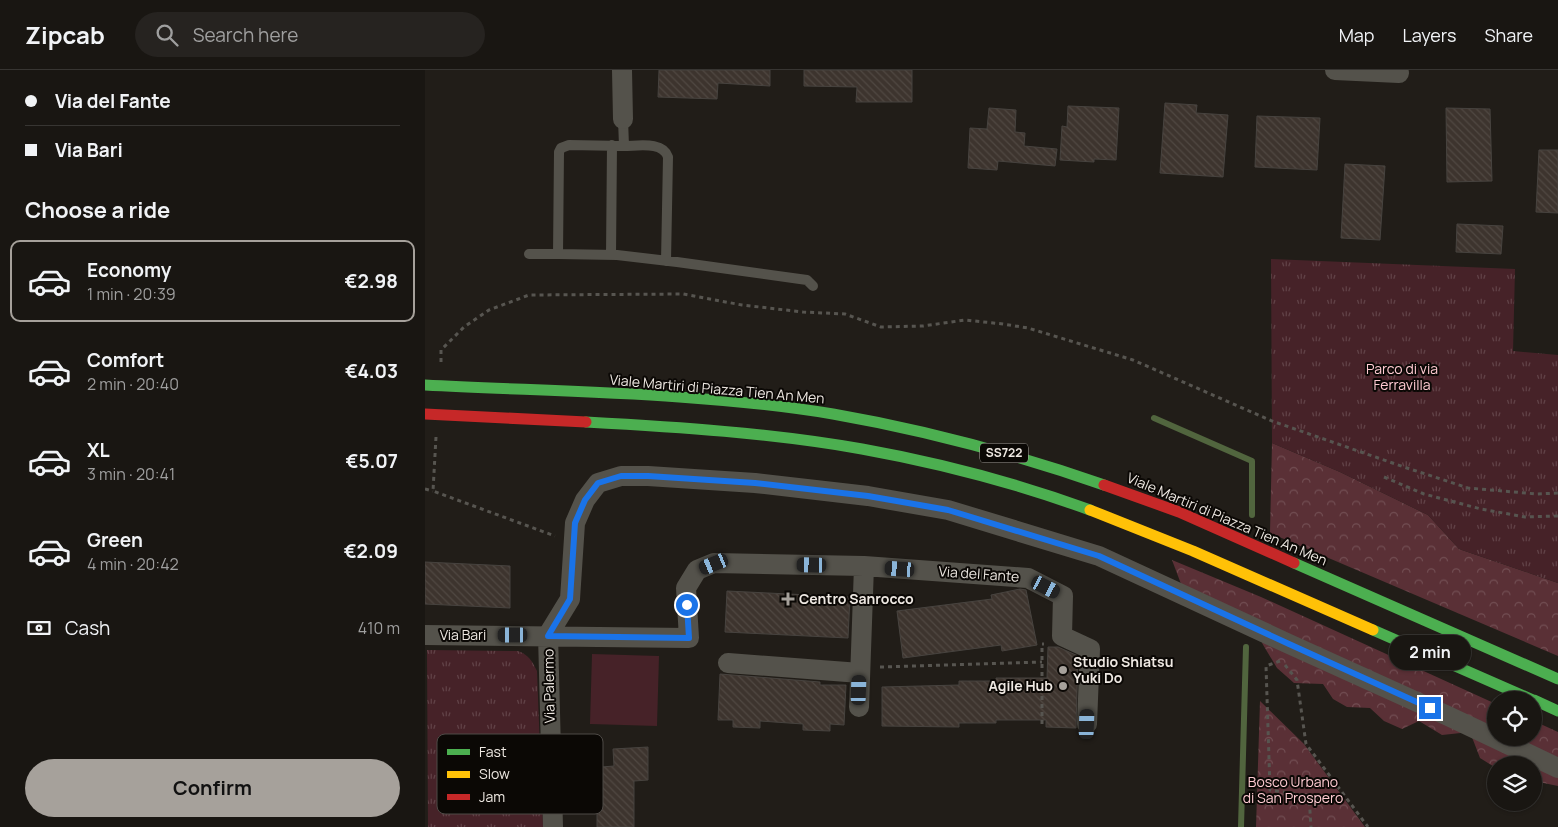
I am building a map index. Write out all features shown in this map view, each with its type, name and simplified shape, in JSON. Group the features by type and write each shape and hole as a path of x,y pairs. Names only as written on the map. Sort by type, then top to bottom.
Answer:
{"highway":[{"name":"Viale Martiri di Piazza Tien An Men","path":"425,385 781,407 902,427 967,442 1047,465 1179,512 1544,673 1558,677"},
{"name":"SS722","path":"425,414 668,428 801,440 866,450 988,478 1060,500 1131,525 1213,559 1513,691"},
{"name":"SS722","path":"1542,704 1558,711"}],"street":[{"path":"622,70 623,119"},
{"path":"1335,70 1399,73"},
{"path":"548,636 570,599 575,523 585,500 598,483 621,476 648,476 755,483 868,496 948,510 1099,556 1558,768"},
{"name":"Via del Fante","path":"548,636 689,638 686,588 697,570 714,564 864,566 1028,578 1063,596 1062,636"},
{"path":"859,706 864,566"},
{"name":"Via Bari","path":"425,635 548,636"},
{"name":"Via Palermo","path":"548,636 551,734"},
{"path":"1062,636 1090,648 1087,724"},
{"path":"728,664 860,671"},
{"name":"Via Palermo","path":"553,814 553,827"}],"lane":[{"path":"623,119 624,146"},
{"path":"558,254 559,152 561,148 569,145 658,147 666,152 668,157 667,261"},
{"path":"611,255 613,145"},
{"path":"529,254 611,255 667,261 807,280 813,286"}],"path":[{"path":"441,362 441,350 465,327 489,310 529,295 683,294 742,305 803,312 845,314 881,327 923,326 965,320 1028,328 1133,360 1272,421 1468,488 1537,494 1558,493"},
{"path":"433,491 436,434"},
{"path":"1384,477 1424,494 1481,509 1525,517 1558,516"},
{"path":"425,489 574,543"},
{"path":"1041,724 1042,644 1062,636"},
{"path":"1311,827 1309,796 1270,790 1265,666 1281,660 1297,680 1306,744 1368,827"},
{"path":"860,671 1042,662"}],"green space":[{"name":"Parco di via Ferravilla","path":"1271,259 1515,269 1513,351 1558,355 1558,583 1459,549 1428,515 1340,472 1272,443"},
{"path":"1272,443 1340,472 1428,515 1459,549 1558,583 1558,656 1270,533"},
{"path":"1172,560 1261,597 1487,700 1487,731 1181,584"},
{"path":"1264,637 1471,729 1487,737 1487,746 1505,746 1526,756 1487,756 1487,762 1480,758 1470,732 1442,735 1419,721 1402,729 1384,721 1370,708 1347,707 1333,699 1323,684 1294,683 1277,668 1262,643"},
{"path":"427,650 518,651 525,654 532,661 537,671 539,734 437,734 437,814 542,814 543,827 428,827"},
{"path":"592,654 659,656 657,726 590,724"},
{"name":"Bosco Urbano di San Prospero","path":"1260,701 1304,744 1365,827 1256,827"},
{"path":"1542,725 1558,732 1558,764 1519,746 1542,746"},
{"path":"1542,764 1558,772 1558,786 1542,783"}],"building":[{"path":"659,70 770,70 770,86 718,83 717,99 658,97"},
{"path":"804,70 912,70 912,102 856,102 857,87 804,86"},
{"path":"1165,103 1197,105 1196,113 1228,115 1223,177 1160,173"},
{"path":"1068,106 1119,108 1116,160 1094,159 1094,162 1060,160 1062,126 1067,127"},
{"path":"989,108 1016,110 1015,132 1025,133 1024,146 1057,149 1055,166 998,161 997,170 968,168 970,128 987,129"},
{"path":"1446,108 1490,109 1492,181 1447,182"},
{"path":"1257,116 1320,118 1317,170 1255,167"},
{"path":"1539,150 1558,150 1558,213 1536,212"},
{"path":"1345,164 1385,166 1380,240 1341,238"},
{"path":"1457,224 1503,226 1501,254 1456,252"},
{"path":"425,562 510,566 510,608 425,604"},
{"path":"1020,589 1026,590 1037,645 1002,651 1001,645 903,658 897,611 992,599 991,595"},
{"path":"727,591 850,597 848,638 725,632"},
{"path":"1048,647 1058,647 1078,656 1076,728 1046,727 1046,720 996,720 996,723 959,723 959,727 882,726 882,687 959,685 959,681 996,681 996,678 1047,678"},
{"path":"720,674 820,682 820,685 846,685 844,725 830,724 830,731 803,730 803,724 760,721 760,728 733,727 733,720 718,720"},
{"path":"648,747 648,780 634,781 634,827 597,827 597,814 603,814 603,767 614,766 613,749"}],"waterway":[{"path":"1154,418 1252,461 1252,515"},
{"path":"1241,827 1246,647"}],"traffic: fast":[{"path":"425,385 681,397 732,401 833,414 902,427 970,444 1104,485"},
{"path":"586,422 690,429 828,443 920,461 977,475 1034,491 1090,510"},
{"path":"1294,563 1558,679"},
{"path":"1373,630 1512,691"},
{"path":"1542,704 1558,711"}],"traffic: slow":[{"path":"1090,510 1193,551 1373,630"}],"traffic: jam":[{"path":"425,414 586,422"},
{"path":"1104,485 1179,512 1294,563"}],"place":[{"name":"Centro Sanrocco","path":"788,599"},
{"name":"Studio Shiatsu Yuki Do","path":"1063,670"},
{"name":"Agile Hub","path":"1063,686"}],"route":[{"path":"687,605 689,638 548,636 570,599 575,523 585,500 598,483 621,476 755,483 868,496 948,510 1099,556 1430,708"}]}
